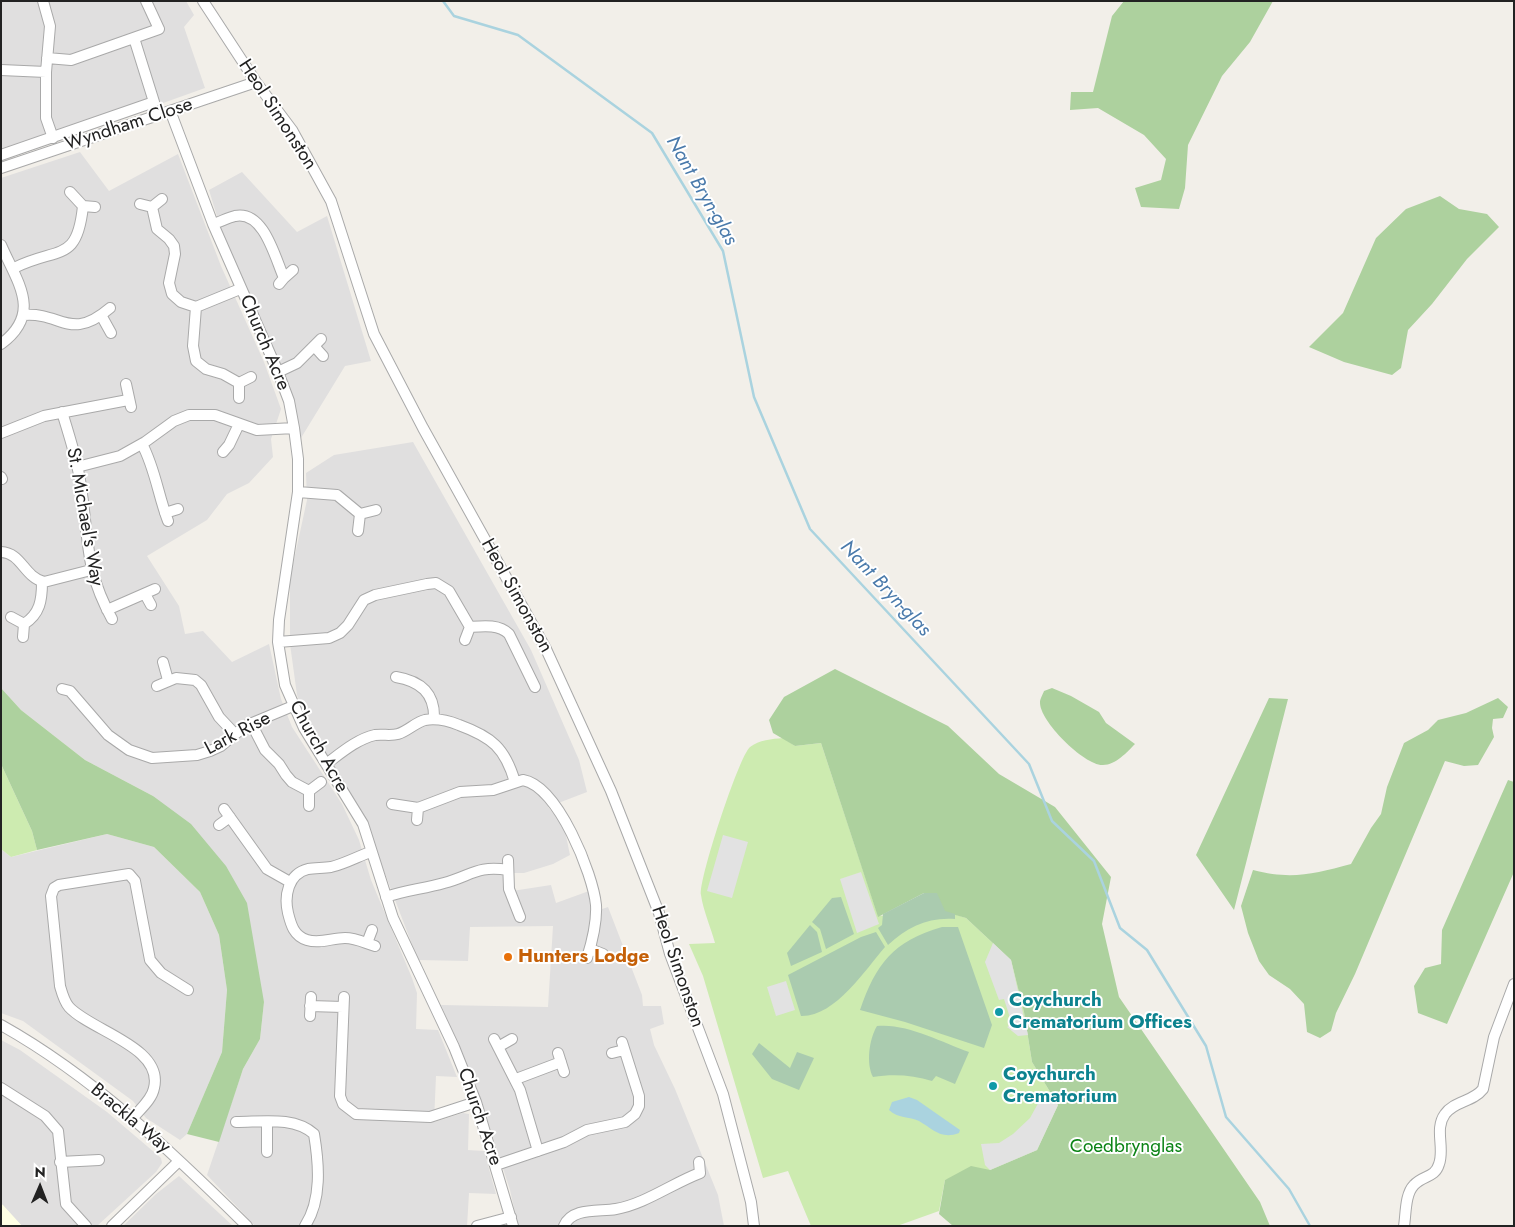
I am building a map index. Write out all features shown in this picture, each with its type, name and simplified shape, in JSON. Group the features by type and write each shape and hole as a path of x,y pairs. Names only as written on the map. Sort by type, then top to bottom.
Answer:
{"street":[{"path":"43,1 50,26 46,72 46,118 53,138"},
{"path":"47,58 71,60 159,29 146,1"},
{"name":"Heol Simonston","path":"203,1 256,82 292,130 331,201 374,334 423,428 546,649 611,791 659,913 670,954 723,1094 752,1202 754,1226"},
{"path":"1,155 154,102 134,38"},
{"path":"1,70 46,72"},
{"name":"Wyndham Close","path":"1,168 256,82"},
{"name":"Church Acre","path":"170,112 213,224 289,401 298,459 298,492 279,620 278,642 285,685 293,706 363,824 370,852 402,940 454,1047 476,1102 512,1221"},
{"path":"70,192 83,206 95,207"},
{"path":"152,207 162,199"},
{"path":"140,204 152,207"},
{"path":"14,268 41,257 64,251 74,243 80,229 83,206"},
{"path":"152,207 157,229 169,238 174,246 175,254 169,282 172,294 181,302 196,307 240,289"},
{"path":"213,224 236,216 246,216 256,221 266,235 282,281 293,270"},
{"path":"1,246 14,268 23,300 24,315 12,336 1,344"},
{"path":"196,307 193,346 196,361 206,369 223,374 239,383"},
{"path":"24,315 35,314 65,325 75,326 101,315 110,308"},
{"path":"101,315 111,333"},
{"path":"278,372 296,364 318,343 324,356"},
{"path":"239,383 251,377"},
{"path":"239,383 239,398"},
{"path":"1,433 44,416 130,403 126,384"},
{"name":"St. Michael's Way","path":"62,412 77,467 91,570 99,595 110,615 150,591 151,605"},
{"path":"77,467 120,456 142,444 174,421 189,415 215,415 239,424 269,431 294,428"},
{"path":"221,451 229,445 239,424"},
{"path":"142,444 154,470 158,495 166,517 178,509"},
{"path":"298,492 337,495 360,514"},
{"path":"360,514 376,510"},
{"path":"358,530 360,514"},
{"path":"1,552 12,554 31,576 42,582 91,570"},
{"path":"24,624 33,618 41,603 42,582"},
{"path":"278,642 329,638 340,633 348,625 364,600 375,595 436,583 450,591 470,627"},
{"path":"11,618 24,624"},
{"path":"23,637 24,624"},
{"path":"470,627 483,626 504,629 509,634 535,687"},
{"path":"465,640 470,627"},
{"path":"163,662 168,680"},
{"path":"413,680 416,669"},
{"path":"396,677 413,680 432,700 434,719"},
{"path":"157,686 168,680 186,678 195,680 201,685 219,716 234,733"},
{"name":"Lark Rise","path":"62,688 70,691 129,750 152,758 198,754 210,751 221,746 234,733 293,706"},
{"path":"326,764 364,738 376,735 397,735 423,720 434,719 454,723 488,738 496,744 509,762 515,782"},
{"path":"251,724 264,750 279,764 286,776 292,782 309,791"},
{"path":"309,791 320,782"},
{"path":"392,804 418,808 460,792 493,790 515,782 530,782 536,785 566,820 573,835 595,895 596,908 588,954 603,954"},
{"path":"309,791 309,806"},
{"path":"417,820 418,808"},
{"path":"219,825 227,813 267,869 290,882"},
{"path":"370,852 332,866 308,869 300,873 290,882 287,911 296,934 315,942 345,938 371,945 372,930"},
{"path":"386,897 409,889 443,883 481,869 508,865 512,897 520,917"},
{"path":"132,1119 154,1090 153,1072 142,1054 78,1015 68,1006 60,986 51,896 54,888 59,885 129,874 135,881 150,960 161,973 188,990"},
{"path":"1404,1226 1409,1193 1413,1186 1421,1180 1430,1177 1437,1170 1440,1160 1440,1132 1444,1115 1453,1107 1479,1094 1486,1083 1490,1054 1498,1022 1514,984"},
{"path":"310,1006 343,1002 340,1096 349,1110 356,1114 430,1117 476,1102"},
{"name":"Brackla Way","path":"1,1025 64,1065 132,1119 247,1226"},
{"path":"512,1039 496,1043 516,1079 538,1152"},
{"path":"496,1165 564,1142 587,1130 625,1122 635,1114 639,1106 639,1096 623,1046 612,1053"},
{"path":"516,1079 538,1069 561,1062"},
{"path":"1,1088 45,1116 58,1131 66,1204 86,1226"},
{"path":"236,1122 295,1122 305,1126 314,1134 317,1196 313,1214 305,1226"},
{"path":"267,1122 267,1152"},
{"path":"60,1162 99,1160"},
{"path":"112,1226 179,1161"},
{"path":"564,1226 569,1218 578,1213 618,1209 701,1172"},
{"path":"477,1226 512,1221"}],"shaded area":[{"path":"1,1 186,1 194,15 184,27 205,88 1,161"},
{"path":"80,152 109,191 178,154 221,266 264,362 281,409 271,439 273,457 249,483 227,494 207,520 147,556 179,606 185,634 203,631 232,662 269,644 281,699 292,727 342,804 359,840 371,880 412,978 417,993 416,1029 438,1030 457,1077 436,1076 434,1122 463,1113 469,1114 468,1150 484,1151 496,1194 469,1193 467,1226 255,1226 207,1175 243,1069 260,1039 264,1002 153,796 85,760 21,710 1,688 1,178"},
{"path":"242,172 297,232 327,216 371,361 345,366 301,438 294,401 223,236 209,190"},
{"path":"413,442 531,650 579,760 587,792 548,807 564,826 570,855 553,864 524,873 512,873 512,891 551,885 556,903 589,891 590,913 608,907 642,995 643,1006 661,1006 664,1024 650,1029 654,1045 675,1089 718,1195 724,1226 518,1226 510,1190 479,1094 441,1005 548,1007 553,926 470,927 468,961 418,960 364,819 337,770 306,722 297,695 290,644 290,578 307,500 306,473 334,455"},
{"path":"107,834 154,847 200,892 219,935 227,990 222,1052 187,1134 180,1140 146,1118 133,1101 23,1021 1,1013 1,849 11,857"},
{"path":"723,835 748,842 732,898 707,891"},
{"path":"861,872 879,924 857,933 840,879"},
{"path":"924,893 937,893 945,911 955,914 955,919 936,920 918,924 888,945 878,928 882,925 883,914"},
{"path":"841,897 854,934 826,949 820,929 812,922 832,898"},
{"path":"810,925 817,932 822,952 791,966 787,953"},
{"path":"942,927 958,927 992,1025 984,1048 905,1022 860,1010 873,980 889,956 911,939"},
{"path":"876,932 885,947 859,979 826,1009 814,1014 801,1016 788,975 861,937"},
{"path":"993,943 1011,960 1028,1035 1018,1036 1007,1027 1012,1024 1004,999 999,1000 985,962"},
{"path":"786,981 795,1010 776,1016 767,987"},
{"path":"877,1026 900,1027 912,1030 969,1052 955,1084 936,1076 932,1081 918,1077 873,1077 869,1052"},
{"path":"1,1040 20,1050 107,1112 161,1158 162,1163 156,1172 97,1226 22,1226 1,1204"},
{"path":"759,1043 790,1068 797,1052 814,1058 799,1090 772,1079 752,1054"},
{"path":"1047,1096 1058,1105 1037,1150 990,1170 985,1165 981,1144 999,1143 1013,1134 1030,1118 1041,1098"},
{"path":"179,1176 233,1226 123,1226 156,1194"},
{"path":"1,1204 3,1205 22,1226 1,1226"}],"green space":[{"path":"1124,1 1273,1 1250,42 1222,76 1188,145 1185,188 1179,209 1141,207 1135,188 1161,180 1166,159 1144,135 1098,108 1070,110 1071,92 1093,92 1112,16"},
{"path":"1440,196 1459,209 1487,214 1499,227 1467,259 1432,304 1408,330 1401,368 1392,375 1344,362 1309,347 1343,313 1376,238 1406,209"},
{"name":"Coedbrynglas","path":"835,669 948,726 999,774 1055,807 1111,877 1102,924 1119,997 1260,1202 1270,1226 953,1226 939,1214 945,1180 971,1166 990,1170 1037,1150 1058,1105 1032,1062 1024,1012 1011,960 966,918 945,912 924,893 878,917 821,743 795,746 773,733 769,720 784,697"},
{"path":"1,688 21,710 85,760 153,796 191,824 226,866 247,903 264,1002 260,1039 243,1069 219,1142 187,1134 222,1052 227,990 219,935 200,892 154,847 107,834 37,850 32,831 1,764"},
{"path":"1052,688 1071,696 1099,712 1106,723 1135,744 1121,758 1112,763 1103,765 1085,758 1055,731 1042,710 1040,701 1044,691"},
{"path":"1269,698 1288,699 1234,910 1196,855"},
{"path":"1498,698 1508,707 1503,718 1493,719 1494,737 1478,765 1464,766 1445,761 1355,974 1336,1013 1331,1031 1320,1038 1307,1032 1304,1004 1290,989 1269,975 1259,961 1248,933 1241,906 1253,870 1279,875 1291,875 1325,871 1351,864 1381,814 1387,787 1404,743 1428,730 1438,720 1466,713"},
{"path":"783,738 795,746 821,743 878,916 945,911 966,918 1011,960 1024,1012 1032,1062 1058,1105 1037,1150 990,1170 945,1180 939,1211 897,1226 811,1226 788,1171 763,1178 703,976 689,944 715,943 702,901 702,885 712,844 737,772 750,747 766,740"},
{"path":"1,764 32,831 37,850 11,857 1,849"},
{"path":"1508,780 1514,782 1514,872 1447,1024 1418,1013 1414,986 1425,968 1441,964 1442,930"}],"water":[{"path":"909,1097 917,1100 960,1130 959,1133 953,1135 942,1134 915,1119 896,1115 889,1110 892,1102"}],"waterway":[{"name":"Nant Bryn-glas","path":"443,1 454,16 518,35 652,133 723,251 754,397 810,529 1029,764 1052,821 1094,861 1120,928 1147,950 1206,1046 1226,1117 1289,1189 1310,1226"}],"place":[{"name":"Hunters Lodge","path":"508,957"},
{"name":"Coychurch Crematorium Offices","path":"999,1012"},
{"name":"Coychurch Crematorium","path":"993,1086"}]}
